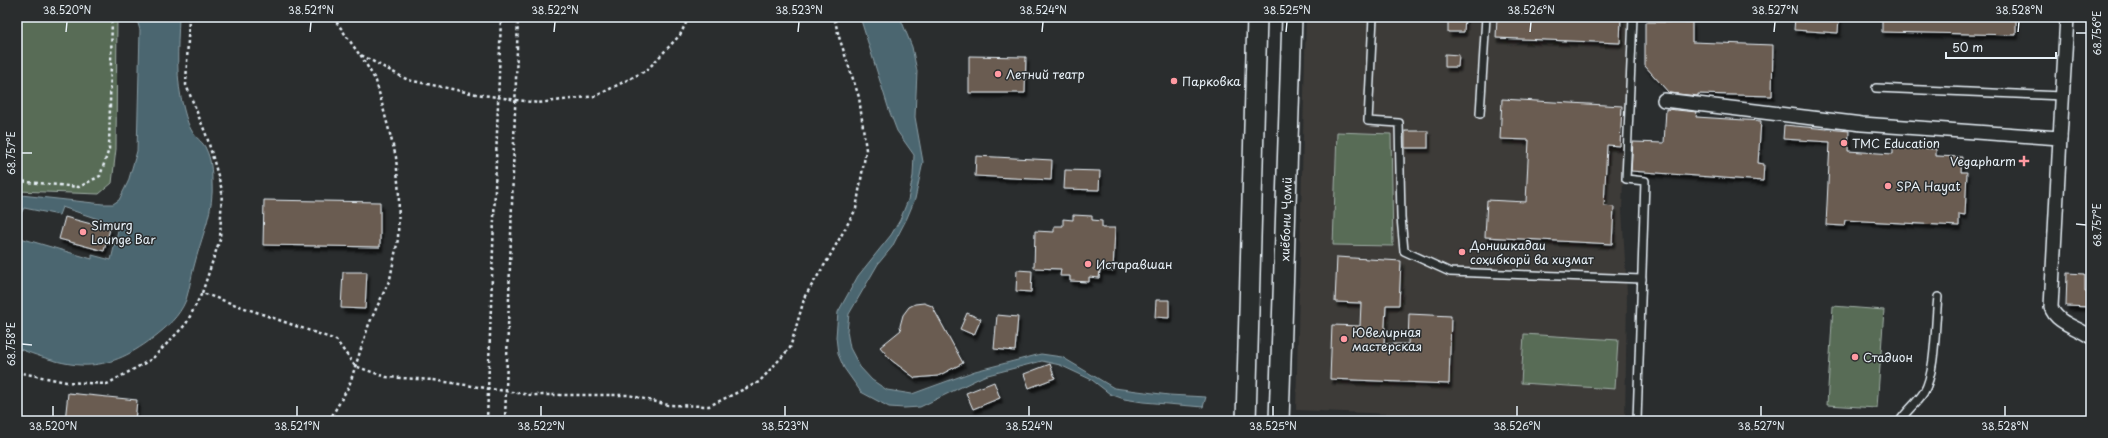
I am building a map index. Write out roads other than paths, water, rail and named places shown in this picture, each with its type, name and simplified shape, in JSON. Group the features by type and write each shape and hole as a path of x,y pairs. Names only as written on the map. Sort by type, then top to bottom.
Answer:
{"main road":[{"path":"1246,421 1257,17"},
{"name":"хиёбони Ҷомӣ","path":"1279,421 1292,17"}],"street":[{"path":"2067,17 2050,307 2057,318 2079,328 2091,337"},
{"path":"1664,100 1862,124 2060,138"}],"lane":[{"path":"1373,17 1368,121 1399,123 1401,217 1404,251 1450,272 1642,279"},
{"path":"1480,114 1486,17"},
{"path":"1633,17 1626,179 1645,181 1637,421"},
{"path":"1876,88 2062,96"},
{"path":"1900,421 1905,412 1923,393 1930,381 1938,297"}],"water":[{"path":"136,17 179,17 179,87 189,125 193,133 205,147 210,161 212,192 210,211 186,300 180,312 168,326 135,350 118,359 87,365 54,361 17,348 17,237 92,259 92,255 111,260 119,226 62,207 59,215 24,208 20,215 17,215 17,203 21,203 21,195 103,204 113,204 119,200 128,182 137,151 140,30"},
{"path":"860,17 900,17 912,47 917,71 915,117 923,162 915,199 907,218 892,247 878,264 849,314 847,331 850,348 860,367 872,380 887,390 912,394 975,371 1041,354 1062,357 1114,388 1169,395 1206,397 1203,407 1124,399 1110,394 1092,380 1060,365 1042,361 984,376 920,407 889,407 861,392 844,368 838,354 836,337 838,312 858,276 891,235 900,220 908,200 913,176 914,155 897,131"}],"place":[{"name":"Летний театр","path":"998,74"},
{"name":"Парковка","path":"1174,81"},
{"name":"TMC Education","path":"1844,143"},
{"name":"Vegapharm","path":"2024,161"},
{"name":"SPA Hayat","path":"1888,186"},
{"name":"Simurg Lounge Bar","path":"83,232"},
{"name":"Донишкадаи соҳибкорӣ ва хизмат","path":"1462,252"},
{"name":"Истаравшан","path":"1088,264"},
{"name":"Ювелирная мастерская","path":"1344,339"},
{"name":"Стадион","path":"1855,357"}]}
